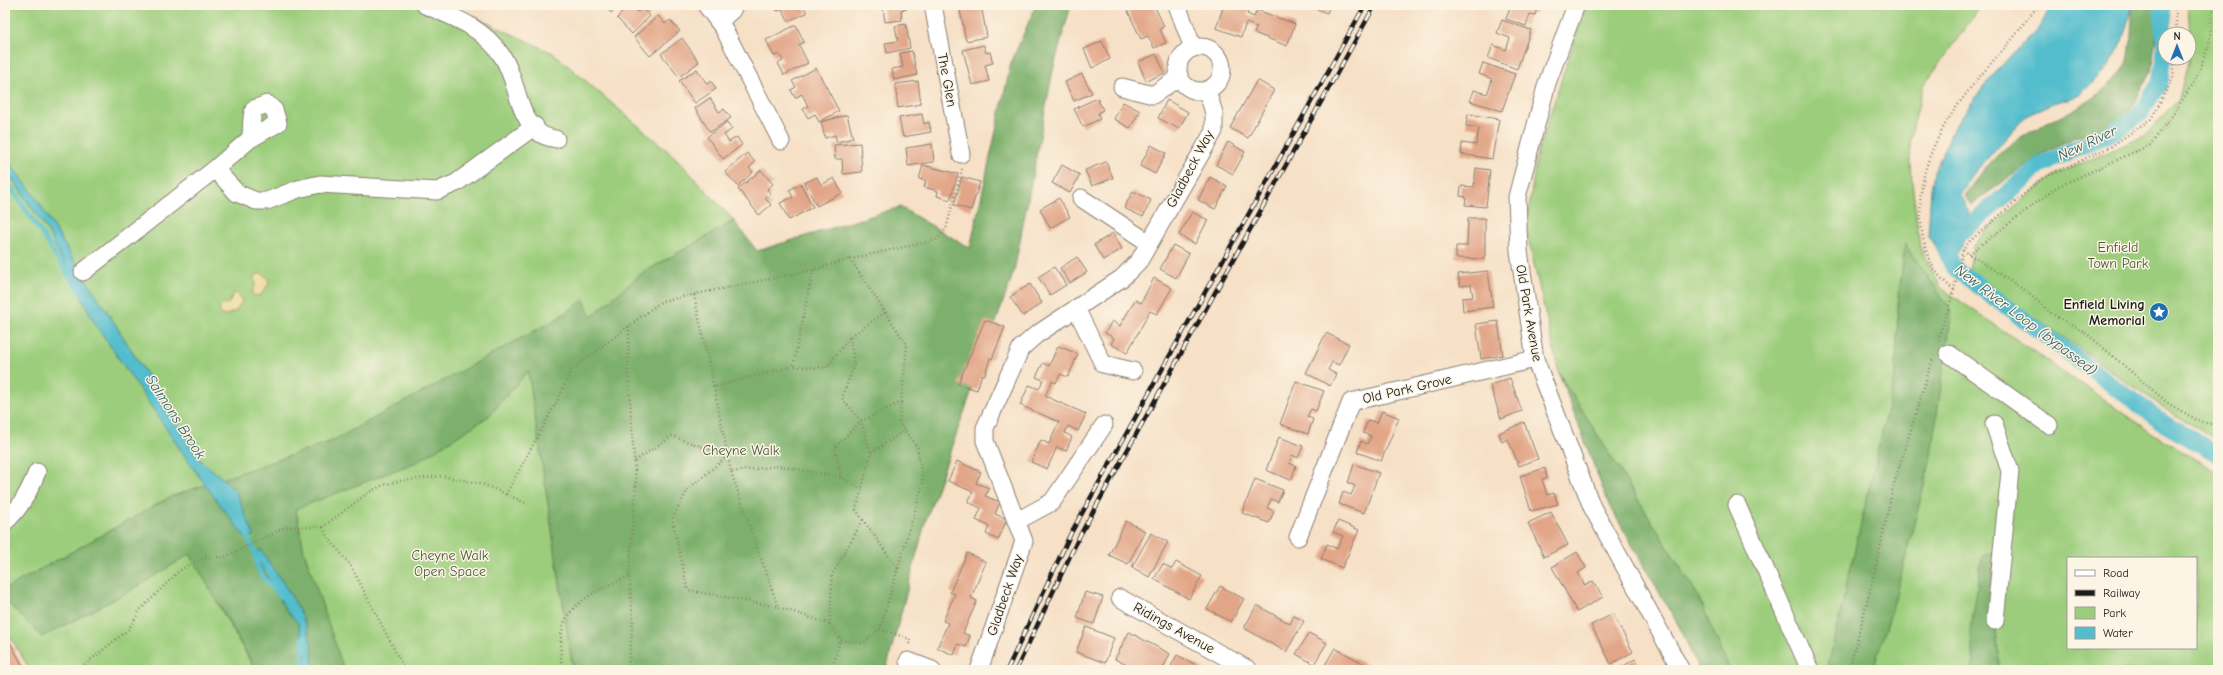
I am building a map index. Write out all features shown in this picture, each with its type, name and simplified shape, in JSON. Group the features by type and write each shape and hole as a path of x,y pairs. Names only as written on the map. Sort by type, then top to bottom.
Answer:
{"street":[{"path":"425,5 459,18 489,39 505,61 524,110 541,134 556,139"},
{"path":"706,5 719,22 780,141"},
{"path":"719,22 732,10 734,5"},
{"name":"The Glen","path":"933,5 961,154"},
{"path":"1177,5 1193,48"},
{"name":"Old Park Avenue","path":"1576,5 1547,83 1517,197 1519,251 1534,359 1592,507 1681,670"},
{"path":"1200,46 1212,50 1218,55 1222,64 1219,80 1207,90 1191,89 1184,85 1179,77 1179,60 1183,54 1193,48 1200,46"},
{"path":"1122,87 1153,95 1179,77"},
{"name":"Gladbeck Way","path":"979,670 1024,541 985,441 985,428 1021,348 1036,335 1077,310 1122,278 1139,261 1214,131 1214,114 1207,90"},
{"path":"215,169 237,193 256,201 267,201 298,189 320,184 437,191 456,183 535,126"},
{"path":"83,272 215,169 250,139"},
{"path":"1081,198 1149,243"},
{"path":"1077,310 1103,364 1134,371"},
{"path":"1939,352 2049,425"},
{"name":"Old Park Grove","path":"1298,537 1351,402 1534,359"},
{"path":"1994,424 2010,471 1995,621"},
{"path":"1017,521 1052,502 1104,425"},
{"path":"5,522 17,508 33,484 37,472"},
{"path":"1737,505 1810,670"},
{"name":"Ridings Avenue","path":"1120,598 1249,670"},
{"path":"908,661 932,670"}],"path":[{"path":"1954,290 1940,279 1924,250 1920,220 1920,192 1925,167 1934,143 1950,115 1969,89 2039,5"},
{"path":"2175,5 2176,26"},
{"path":"1969,254 2057,187 2150,145 2172,116 2195,80 2209,45 2213,10 2211,5"},
{"path":"1850,670 1873,579 1894,484 1939,352 1964,250 1970,241 2043,178 2110,147 2151,119 2173,78 2174,66"},
{"path":"506,494 557,401 571,370 662,301 813,270 850,259 936,240 946,229 963,167 961,154"},
{"path":"1964,250 2027,292 2052,314 2087,334 2169,404 2197,420 2218,426"},
{"path":"840,640 863,643 880,630 923,483 917,447 899,423 907,345 850,259"},
{"path":"793,366 813,270"},
{"path":"694,295 731,472 778,607"},
{"path":"714,388 793,366 826,368 850,337 885,312"},
{"path":"628,670 633,620 630,576 636,485 628,372 629,326"},
{"path":"850,337 854,364 842,398 861,421 871,453 856,510 898,569"},
{"path":"841,476 835,447 861,421 902,402"},
{"path":"871,453 905,430"},
{"path":"635,461 672,436 728,456"},
{"path":"728,456 688,488 672,519 688,590 778,607 830,624"},
{"path":"731,472 779,466 841,476 862,490"},
{"path":"78,670 129,630 140,610 178,572 204,558 225,557 271,534 292,526 323,527 369,492 383,485 400,481 442,476 482,484 525,503"},
{"path":"832,670 840,640 830,624 832,575 863,520"},
{"path":"323,527 351,566 405,670"},
{"path":"562,670 560,642 563,626 568,615 593,592 630,576"},
{"path":"880,630 910,639"}],"green space":[{"name":"Cheyne Walk Open Space","path":"5,5 449,5 553,53 676,158 734,221 641,274 529,371 573,670 256,670 217,602 255,670 69,670 67,668 63,670 30,670 5,628"},
{"name":"Cheyne Walk","path":"1036,5 1071,5 1053,70 1014,271 925,523 886,670 573,670 528,371 489,416 419,461 296,509 304,551 344,670 256,670 190,554 132,590 42,637 5,600 5,589 170,497 332,441 555,320 584,300 591,317 641,274 734,221 757,251 900,207 970,248 1011,63"},
{"path":"1586,5 1982,5 1923,86 1910,140 1912,183 1920,248 1941,288 2157,436 2218,473 2218,670 1722,670 1609,505 1559,373 1526,229 1537,154"},
{"path":"2132,5 2156,5 2158,21 2151,72 2132,108 2114,124 2075,137 2040,155 1971,205 1964,196 1976,179 2004,149 2035,129 2080,106 2108,86 2119,74 2128,60"},
{"name":"Enfield Town Park","path":"2188,5 2218,5 2218,440 2177,417 1969,271 1973,247 1987,230 2033,191 2055,175 2144,136 2179,98 2187,66 2197,66 2197,26 2189,26"},
{"path":"1905,244 1952,311 1930,462 1893,606 1873,670 1827,670 1896,372 1898,304"},
{"path":"1559,373 1697,594 1730,670 1699,670 1680,628 1609,505"},
{"path":"1995,553 1991,580 2000,670 1973,670 1971,629 1982,556"}],"sand":[{"path":"261,273 268,278 269,283 261,295 255,296 252,293 256,283 253,277"},
{"path":"234,293 237,293 242,301 236,311 223,316 219,310 221,305 229,303"}],"water":[{"path":"2053,5 2130,5 2132,9 2120,47 2109,66 2080,95 2051,104 2026,116 1975,172 1960,195 1969,213 1962,246 1948,266 1928,236 1931,190 1934,172 1954,127 1988,81 2012,54 2036,32"},
{"path":"5,157 35,196 81,272 200,460 221,477 236,492 254,535 246,539 195,471 94,322 47,230 5,168"},
{"path":"261,550 289,592 305,622 310,638 312,670 304,670 306,656 298,623 286,610 254,553"}],"building":[{"path":"603,5 619,5 611,13"},
{"path":"630,5 638,12 642,8 650,16 632,34 617,18"},
{"path":"774,5 803,5 807,13 788,21 782,9 777,11"},
{"path":"907,5 907,9 901,10 902,20 885,22 883,7"},
{"path":"959,5 981,5 987,37 966,41"},
{"path":"1125,5 1154,5 1164,26 1160,29 1166,43 1154,48 1148,36 1141,39"},
{"path":"1224,5 1251,5 1247,14 1254,17 1257,10 1295,24 1287,46 1254,33 1257,27 1246,23 1241,37 1216,28"},
{"path":"1306,5 1330,5 1327,13"},
{"path":"1505,5 1538,5 1535,15 1530,14 1526,26 1506,19 1510,8"},
{"path":"658,16 665,24 670,20 680,31 650,56 634,37"},
{"path":"1502,20 1531,30 1517,69 1488,58 1493,45 1506,50 1510,38 1497,33"},
{"path":"906,24 910,48 887,53 885,43 898,41 895,26"},
{"path":"796,25 804,42 799,45 808,63 784,75 778,63 783,61 779,54 774,56 766,40"},
{"path":"682,38 699,62 679,77 661,54"},
{"path":"1102,41 1110,59 1092,68 1084,49"},
{"path":"984,45 986,53 990,52 993,63 985,65 989,81 972,85 963,50"},
{"path":"912,51 917,75 894,80 892,69 903,67 900,53"},
{"path":"1156,54 1165,73 1146,81 1138,62"},
{"path":"1483,63 1515,74 1502,111 1470,101 1474,90 1487,94 1490,86 1492,79 1479,74"},
{"path":"816,68 839,111 819,122 815,114 808,118 803,109 808,106 802,94 795,98 791,90 796,87 792,81"},
{"path":"697,69 707,84 711,81 716,89 695,103 679,81"},
{"path":"1082,74 1092,93 1074,101 1065,82"},
{"path":"1257,80 1274,90 1248,138 1230,128"},
{"path":"918,81 921,104 898,108 895,84"},
{"path":"710,98 719,112 724,109 731,118 710,132 695,108"},
{"path":"1097,98 1103,110 1098,113 1100,119 1083,127 1074,109"},
{"path":"1167,100 1188,112 1179,129 1158,118"},
{"path":"1123,102 1140,111 1130,128 1114,119"},
{"path":"922,114 924,124 929,122 931,132 903,137 899,118"},
{"path":"1468,114 1499,119 1492,159 1461,154 1462,143 1476,145 1479,128 1466,126"},
{"path":"847,115 853,138 837,142 835,135 825,138 821,122"},
{"path":"727,122 732,129 724,135 729,142 737,137 742,145 723,159 707,137"},
{"path":"1228,142 1245,152 1233,174 1216,165"},
{"path":"860,143 862,172 843,174 842,159 835,159 834,145"},
{"path":"932,144 934,162 908,166 906,148"},
{"path":"1151,145 1166,153 1155,174 1140,166"},
{"path":"747,153 755,162 749,168 753,172 738,186 725,172"},
{"path":"1106,162 1113,178 1092,186 1085,170"},
{"path":"923,165 958,174 950,200 937,196 938,191 924,187 926,181 919,179"},
{"path":"1062,165 1080,175 1070,193 1052,183"},
{"path":"1476,168 1490,170 1486,207 1465,205 1466,197 1460,196 1461,186 1474,187"},
{"path":"761,170 773,184 767,189 771,194 765,198 771,205 759,215 738,189"},
{"path":"817,177 821,185 834,178 842,193 817,206 804,183"},
{"path":"962,177 980,182 971,210 954,205"},
{"path":"1210,177 1227,186 1215,209 1198,200"},
{"path":"801,184 813,207 789,220 780,203 793,197 789,190"},
{"path":"1133,191 1151,200 1143,217 1124,208"},
{"path":"1059,198 1070,217 1050,228 1040,209"},
{"path":"1192,212 1208,220 1195,244 1179,235"},
{"path":"1468,218 1485,218 1485,259 1456,258 1456,246 1467,246"},
{"path":"1113,233 1122,249 1103,260 1094,245"},
{"path":"1173,245 1189,254 1176,278 1160,269"},
{"path":"1077,257 1087,272 1070,283 1060,268"},
{"path":"1054,267 1066,285 1050,295 1038,277"},
{"path":"1488,271 1493,307 1463,311 1462,298 1473,297 1471,285 1460,286 1458,274"},
{"path":"1154,278 1172,288 1157,314 1150,311 1127,353 1111,344 1114,338 1105,333 1112,321 1120,326 1135,300 1141,303"},
{"path":"1030,284 1042,303 1023,316 1010,297"},
{"path":"985,320 1005,327 992,359 990,358 985,375 982,374 977,390 958,384"},
{"path":"1498,321 1503,355 1481,359 1476,324"},
{"path":"1326,333 1349,344 1339,365 1332,362 1328,370 1336,374 1330,386 1306,373"},
{"path":"1058,346 1078,354 1068,377 1060,374 1056,383 1052,381 1045,396 1086,414 1078,431 1068,426 1065,433 1072,437 1066,451 1057,447 1047,469 1031,462 1041,440 1049,444 1059,422 1020,405 1029,385 1039,389 1043,380 1036,377 1043,363 1049,366"},
{"path":"1510,378 1522,411 1501,419 1490,385"},
{"path":"1296,381 1324,391 1316,411 1311,409 1307,417 1313,419 1308,434 1280,424"},
{"path":"1382,411 1399,418 1381,461 1357,452 1361,441 1367,444 1371,436 1363,433 1368,420 1377,423"},
{"path":"1524,422 1538,459 1519,466 1508,439 1502,442 1499,433"},
{"path":"1279,437 1303,446 1298,458 1292,455 1289,463 1296,466 1291,480 1266,470"},
{"path":"957,461 981,472 976,483 989,488 985,496 1000,502 995,514 1007,519 998,540 986,534 989,526 976,520 981,508 968,502 973,492 948,481"},
{"path":"1354,464 1379,473 1364,513 1339,504 1343,492 1351,495 1355,486 1348,483"},
{"path":"1545,468 1547,478 1542,479 1547,495 1554,493 1558,504 1531,511 1520,476"},
{"path":"1255,479 1283,490 1278,502 1271,499 1267,508 1274,511 1269,523 1242,513"},
{"path":"1551,512 1568,545 1544,557 1528,523"},
{"path":"1126,521 1145,531 1128,564 1109,555"},
{"path":"1338,521 1359,530 1342,568 1321,559 1327,544 1337,549 1343,536 1333,532"},
{"path":"1151,533 1168,542 1149,577 1132,567"},
{"path":"1577,552 1586,568 1578,573 1585,586 1593,581 1603,597 1577,612 1552,567"},
{"path":"967,553 986,562 971,598 977,601 963,633 970,636 966,647 958,644 954,655 937,648 948,623 943,621 955,594 950,592"},
{"path":"1176,562 1202,576 1189,599 1154,579 1163,564 1172,569"},
{"path":"1220,586 1244,599 1231,622 1207,609"},
{"path":"1085,592 1103,597 1094,624 1077,618"},
{"path":"1257,605 1290,624 1294,616 1304,621 1286,652 1244,628"},
{"path":"1613,614 1633,652 1611,664 1591,625"},
{"path":"1086,627 1114,638 1105,663 1076,652"},
{"path":"1129,632 1170,654 1162,670 1136,670 1115,659"},
{"path":"5,633 25,670 5,670"},
{"path":"1309,633 1327,643 1314,664 1296,654"},
{"path":"1335,648 1370,667 1368,670 1322,670"},
{"path":"1177,655 1206,670 1169,670"},
{"path":"1635,659 1642,670 1617,670"}],"waterway":[{"name":"New River","path":"1947,242 1973,223 2040,165 2115,131 2141,113 2160,83 2165,50 2162,5"},
{"name":"Salmons Brook","path":"5,178 81,294"},
{"name":"New River Loop (bypassed)","path":"1942,240 1953,267 2165,424 2218,454"},
{"name":"Salmons Brook","path":"246,534 254,550 260,574 280,596"},
{"name":"Salmons Brook","path":"303,638 303,670"}],"railway":[{"path":"1007,670 1071,533 1365,5"},
{"path":"1016,670 1079,537 1375,5"}],"place":[{"name":"Enfield Living Memorial","path":"2159,312"}]}
